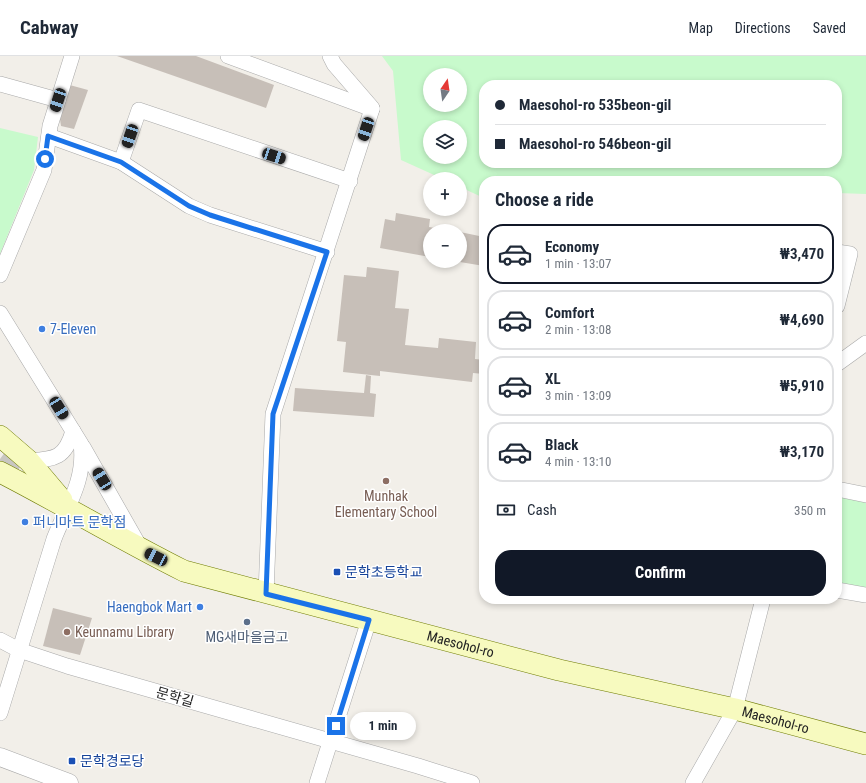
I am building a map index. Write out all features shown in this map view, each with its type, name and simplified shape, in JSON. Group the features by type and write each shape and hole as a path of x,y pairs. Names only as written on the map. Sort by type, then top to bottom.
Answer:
{"main road":[{"path":"0,436 29,461 69,508"},
{"name":"Maesohol-ro","path":"0,472 69,508 142,550 184,571 266,594 559,670 735,709 866,744"}],"street":[{"path":"0,275 44,170 48,136 72,56"},
{"path":"228,56 372,109"},
{"path":"330,56 334,64 372,109"},
{"path":"0,84 58,100"},
{"path":"266,594 273,414 327,252 372,109"},
{"path":"121,162 138,110 350,180"},
{"path":"48,136 121,162 189,206 210,215 327,252"},
{"path":"842,268 844,253"},
{"path":"0,313 81,444 142,550"},
{"path":"842,360 866,343"},
{"path":"29,461 52,460 60,456 66,449 73,432"},
{"path":"0,713 54,539 69,508 82,466 81,444"},
{"path":"842,490 866,495"},
{"path":"842,591 866,595"},
{"path":"693,783 735,709 762,604"},
{"path":"317,783 369,620"},
{"name":"문학길","path":"0,640 19,650 74,668 331,741 472,783"},
{"path":"0,758 69,783"}],"green space":[{"path":"382,56 866,56 866,194 842,193 842,176 479,176 479,196 467,190 467,172 428,172 401,160 393,71"},
{"path":"0,128 38,137 34,170 0,254"},
{"path":"842,495 866,500 866,590 842,585"}],"building":[{"path":"117,56 196,56 274,85 266,108"},
{"path":"66,84 88,90 74,129 61,126 59,113"},
{"path":"396,213 430,219 429,224 423,224 423,256 380,248 385,219 395,221"},
{"path":"467,233 479,236 479,265 467,263"},
{"path":"367,267 399,271 395,308 409,309 405,345 438,348 439,338 476,342 475,359 479,359 479,374 473,373 472,382 380,371 380,376 343,372 346,342 337,341 344,275 366,277"},
{"path":"366,375 371,376 370,393 376,394 374,417 293,411 295,388 364,393"},
{"name":"Keunnamu Library","path":"53,608 92,618 80,655 43,646"}],"tunnel":[{"path":"0,459 27,479"}],"place":[{"name":"7-Eleven","path":"42,329"},
{"name":"Munhak Elementary School","path":"386,481"},
{"name":"퍼니마트 문학점","path":"25,522"},
{"name":"문학초등학교","path":"337,572"},
{"name":"Haengbok Mart","path":"200,607"},
{"name":"MG새마을금고","path":"247,622"},
{"name":"Keunnamu Library","path":"67,632"},
{"name":"문학경로당","path":"72,761"}],"route":[{"path":"45,159 48,136 121,162 189,206 210,215 327,252 273,414 266,594 369,620 336,726"}]}
